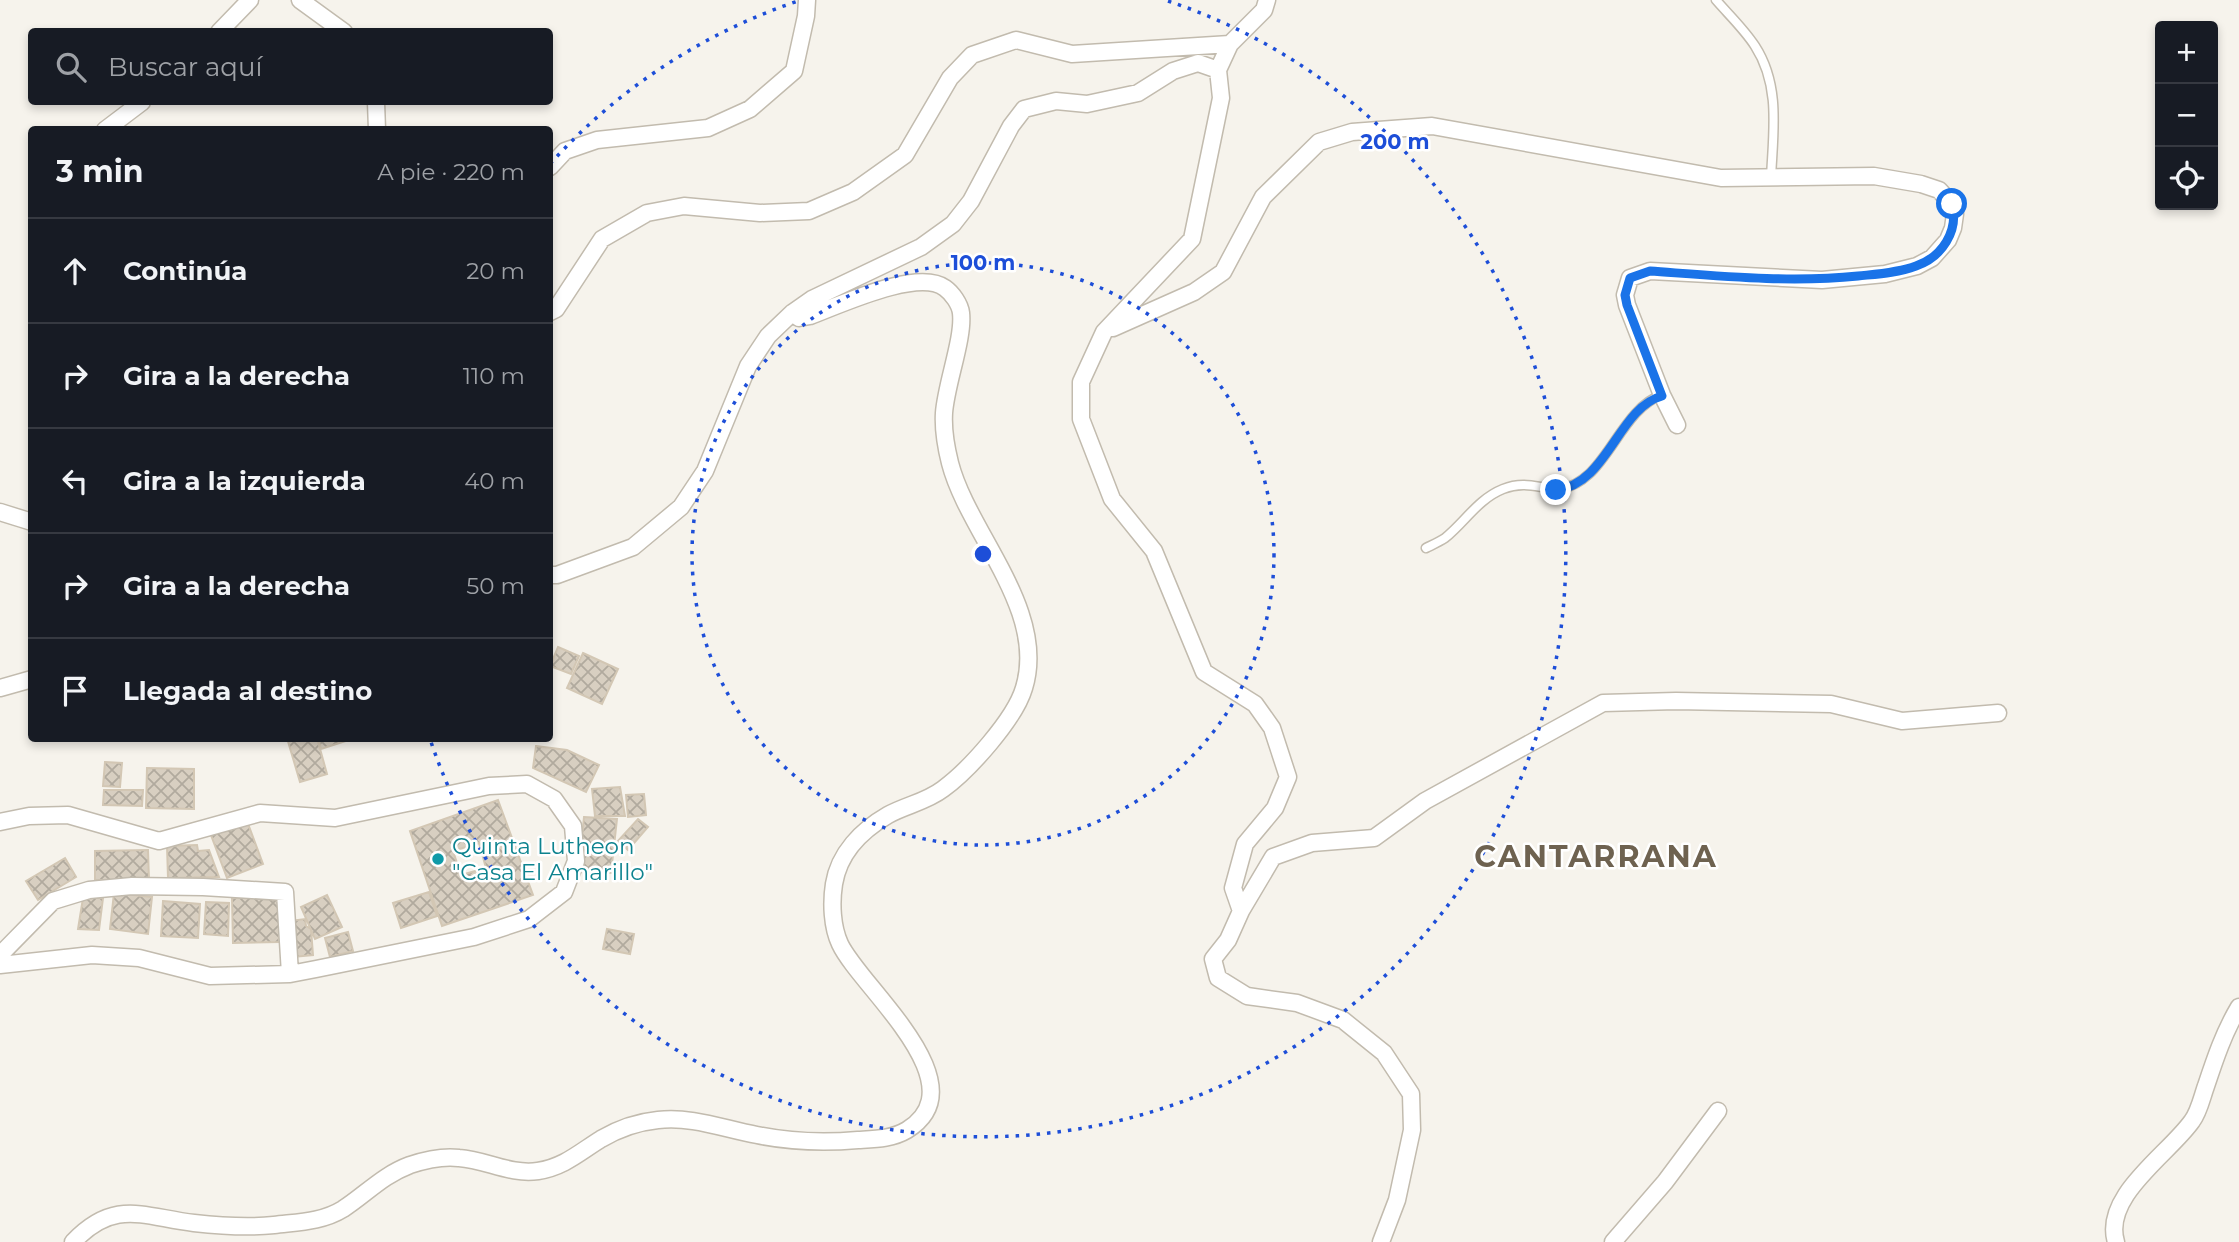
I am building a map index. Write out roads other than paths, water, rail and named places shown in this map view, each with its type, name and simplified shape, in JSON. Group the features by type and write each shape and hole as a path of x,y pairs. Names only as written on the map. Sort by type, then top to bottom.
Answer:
{"street":[{"path":"223,28 250,0"},
{"path":"300,0 338,28"},
{"path":"553,164 565,151 597,140 708,128 750,109 794,71 807,0"},
{"path":"1241,911 1233,888 1245,844 1275,808 1288,777 1272,728 1255,704 1204,672 1154,551 1112,499 1081,419 1081,382 1104,332 1192,239 1221,98 1218,70 1230,44 1264,10 1267,0"},
{"path":"553,310 602,239 647,213 684,206 760,213 809,211 853,192 905,155 950,78 972,55 1016,40 1072,54 1230,44"},
{"path":"553,575 633,547 681,507 705,471 748,366 768,336 792,313 812,299 920,247 953,225 971,201 1011,126 1024,109 1056,101 1087,104 1138,93 1173,71 1198,63 1218,70"},
{"path":"110,126 138,105"},
{"path":"376,105 377,126"},
{"path":"1104,332 1194,292 1223,272 1263,197 1319,142 1352,132 1432,126 1721,178 1874,176 1921,184 1947,196 1955,214 1953,228 1942,248 1932,258 1917,266 1885,274 1822,280 1650,271 1638,273 1628,282 1625,295 1662,396 1677,425"},
{"path":"73,1242 92,1225 121,1212 143,1213 189,1223 249,1227 317,1220 341,1210 379,1180 414,1164 464,1158 507,1170 542,1170 571,1160 597,1142 625,1128 657,1120 692,1121 798,1142 854,1141 890,1138 911,1128 924,1114 930,1095 922,1056 871,985 849,961 837,939 833,915 834,884 843,858 860,834 891,813 920,803 945,788 1011,717 1024,689 1029,660 1014,595 993,550 967,508 950,461 943,415 961,313 951,293 940,284 930,281 916,282 810,316 799,318 792,313"},
{"path":"0,512 28,521"},
{"path":"0,688 28,680"},
{"path":"1381,1242 1397,1200 1412,1130 1411,1094 1384,1053 1343,1020 1297,1003 1247,996 1218,978 1213,959 1228,940 1241,911 1273,858 1312,843 1374,838 1425,800 1603,703 1676,701 1831,704 1902,721 1998,713"},
{"path":"0,822 29,816 68,815 159,841 260,813 335,818 489,786 527,784 554,799 573,826 576,861 564,892 529,919 474,937 290,974 210,976 139,958 92,955 0,965"},
{"path":"0,955 53,901 89,890 132,886 285,892 290,974"},
{"path":"2116,1242 2113,1233 2118,1206 2154,1161 2194,1120 2226,1028 2239,1007"},
{"path":"1613,1242 1665,1182 1717,1111"}],"lane":[{"path":"1716,0 1755,47 1769,77 1774,110 1770,178"},
{"path":"1426,548 1445,538 1481,502 1503,489 1530,485 1556,490 1567,489 1578,483 1592,471 1642,407 1662,396"}],"place":[{"name":"Quinta Lutheon \"Casa El Amarillo\"","path":"438,859"}],"district":[{"name":"CANTARRANA","path":"1596,856"}]}
